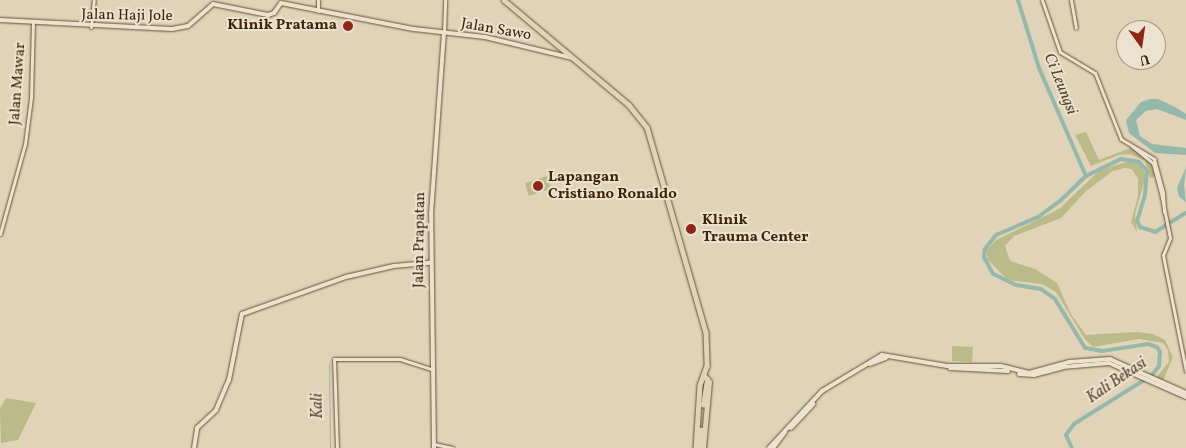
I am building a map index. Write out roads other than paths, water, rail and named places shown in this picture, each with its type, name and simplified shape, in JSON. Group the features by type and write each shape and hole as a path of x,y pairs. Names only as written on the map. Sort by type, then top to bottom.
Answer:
{"main road":[{"path":"504,0 637,113 650,132 704,321 707,344 699,448"},
{"name":"Jalan Haji Jole","path":"0,20 91,27 178,28 188,26 206,8 215,4 266,15 274,13 281,3 444,33"},
{"name":"Jalan Sawo","path":"444,33 494,39 575,59"},
{"name":"Jalan Prapatan","path":"434,446 431,370 431,214 444,33"},
{"path":"194,448 197,428 216,410 229,380 242,314 346,277 394,266 430,263"},
{"path":"771,448 830,387 859,369 883,358 960,368 1003,370 1028,376 1081,364 1112,364 1155,384 1186,395"},
{"path":"699,448 705,378"},
{"path":"699,448 705,378"}],"street":[{"path":"91,27 94,0"},
{"path":"318,0 318,11"},
{"name":"Jalan Sawo","path":"444,33 445,0"},
{"path":"1043,0 1062,53 1091,72 1121,139 1132,145 1153,163 1170,242 1162,255 1186,371"},
{"path":"1071,0 1076,28"},
{"name":"Jalan Mawar","path":"0,234 25,144 31,98 34,23"},
{"path":"337,448 335,361 400,359 431,370"},
{"path":"434,446 453,448"}],"waterway":[{"name":"Ci Leungsi","path":"1018,0 1039,68 1086,176"},
{"name":"Kali Bekasi","path":"1072,448 1066,435 1074,424 1152,375 1159,366 1160,352 1157,347 1148,344 1102,351 1085,348 1055,299 1041,289 1016,285 993,274 984,257 985,249 996,235 1038,217 1061,200 1086,176 1121,159 1139,162 1147,171 1145,195 1137,221 1140,227 1155,232 1186,213"},
{"name":"Kali","path":"329,363 330,448"}],"place":[{"name":"Klinik Pratama","path":"348,26"},
{"name":"Lapangan Cristiano Ronaldo","path":"538,186"},
{"name":"Klinik Trauma Center","path":"691,229"}]}
